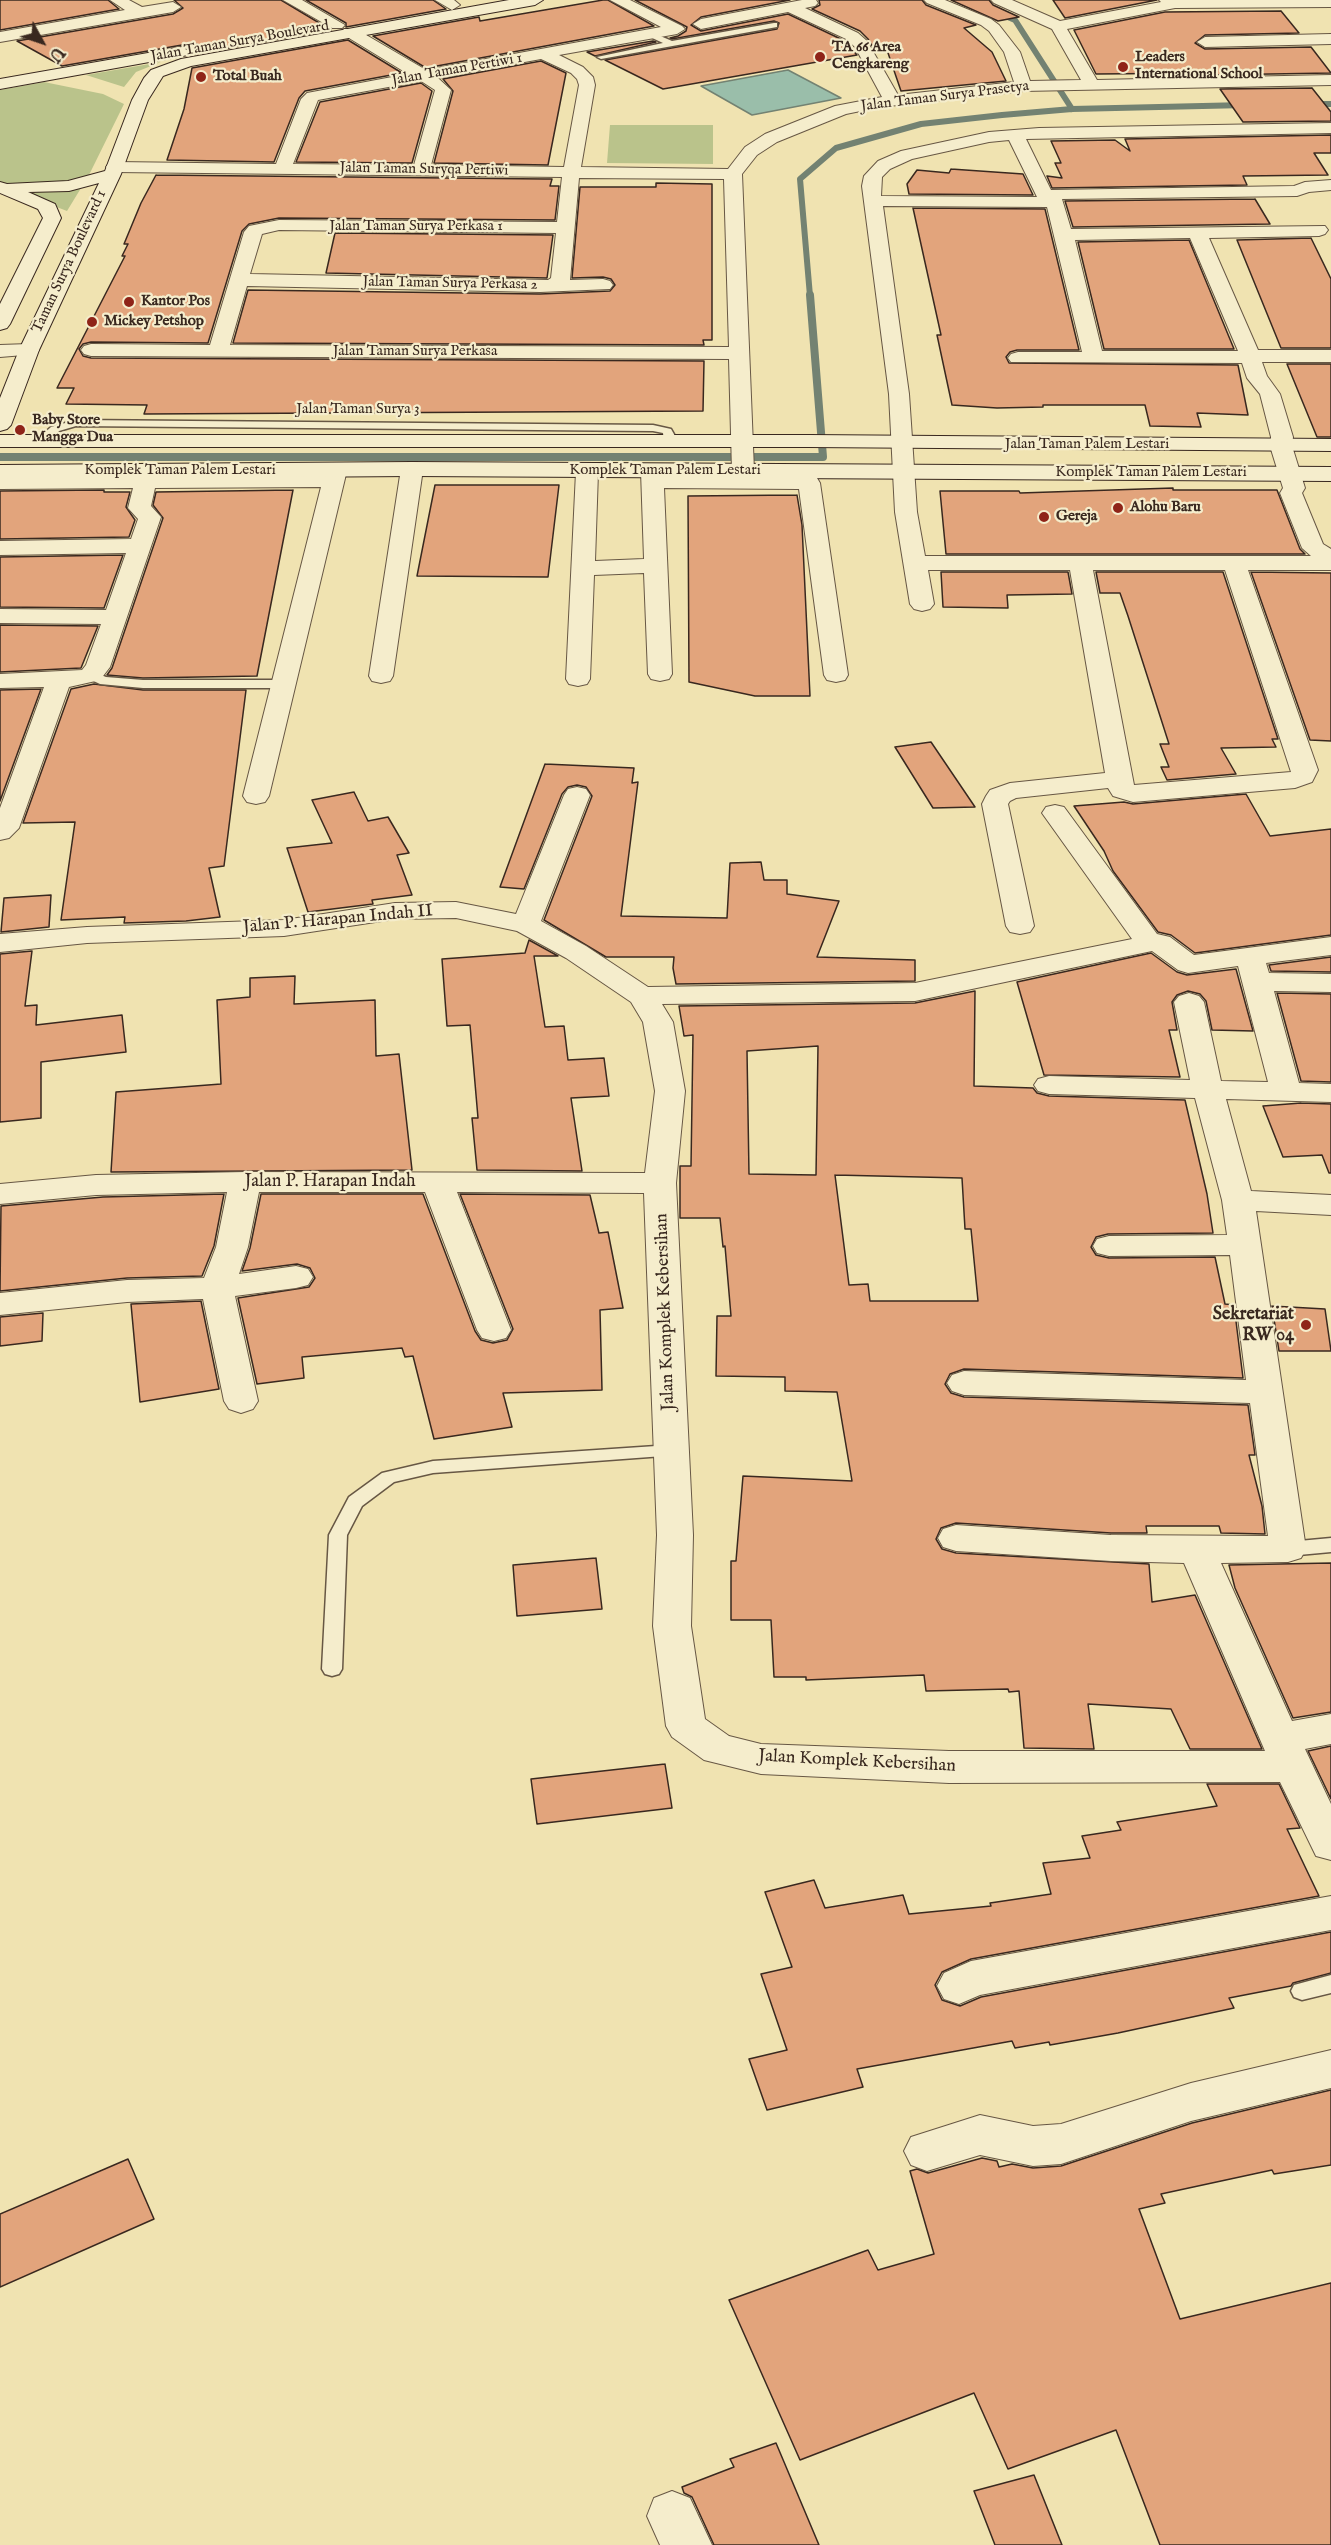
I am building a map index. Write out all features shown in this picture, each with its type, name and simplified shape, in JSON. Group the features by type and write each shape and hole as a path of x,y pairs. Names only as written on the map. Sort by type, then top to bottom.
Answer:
{"street":[{"path":"118,0 136,10 134,13"},
{"path":"291,0 439,85 442,90 421,170"},
{"name":"Jalan Taman Surya Boulevard","path":"140,100 152,78 170,67 343,29 448,2 479,0"},
{"name":"Jalan Taman Surya Boulevard","path":"0,84 535,0"},
{"path":"618,0 670,39"},
{"path":"701,24 827,0"},
{"path":"932,0 986,22 994,28 1031,86"},
{"path":"999,0 1058,26 1171,2 1193,0"},
{"path":"1171,2 1331,2"},
{"path":"1171,2 1190,23 1208,49 1331,39"},
{"path":"0,25 7,36 173,7"},
{"path":"790,7 852,36 861,44 893,101"},
{"path":"1058,26 1092,84"},
{"name":"Jalan Taman Pertiwi 1","path":"284,168 309,99 313,96 647,34 670,39"},
{"name":"Jalan Taman Surya Perkasa 2","path":"238,280 554,285 560,280 571,176 586,85 585,77 577,70 544,54"},
{"path":"44,76 99,83"},
{"name":"Jalan Taman Surya Prasetya","path":"733,174 752,151 771,138 841,110 893,101 1070,84 1331,80"},
{"path":"124,91 140,100"},
{"name":"Taman Surya Boulevard 1","path":"0,424 29,350 114,170 140,100"},
{"path":"922,604 914,563 903,471 903,443 871,186 873,176 885,165 907,155 989,137 1039,133 1331,128"},
{"path":"1039,133 1047,153"},
{"path":"1015,135 1043,193 1056,197"},
{"name":"Jalan Taman Suryqa Pertiwi","path":"0,187 56,188 81,184 114,170 284,168 421,170 571,176 733,174"},
{"path":"1055,173 1056,197 1093,357"},
{"path":"733,174 743,456"},
{"path":"1064,235 1197,232 1323,238 1305,202 1305,187 1328,185"},
{"name":"Taman Surya Boulevard 1","path":"0,187 44,205 49,208 52,218 0,324"},
{"path":"874,201 1056,197 1305,202"},
{"name":"Jalan Taman Surya Perkasa 1","path":"238,280 253,232 269,219 565,228"},
{"path":"1197,232 1250,356 1257,378 1268,388 1282,437 1281,446 1291,481 1291,493 1313,548 1327,560"},
{"path":"218,350 238,280"},
{"path":"554,285 603,285"},
{"path":"0,351 29,350"},
{"name":"Jalan Taman Surya Perkasa","path":"91,350 739,353"},
{"path":"1018,358 1331,356"},
{"name":"Komplek Taman Palem Lestari","path":"0,441 669,442 743,456 903,471 1291,481 1331,474"},
{"name":"Komplek Taman Palem Lestari","path":"0,472 334,475 412,469 587,472 653,476 809,441 843,442"},
{"name":"Jalan Taman Palem Lestari","path":"843,442 1331,445"},
{"path":"381,675 412,469"},
{"path":"578,679 587,472"},
{"path":"0,482 146,481 334,475 256,796"},
{"path":"660,674 653,476 809,483 836,675"},
{"path":"0,681 78,679 91,675 98,667 150,517 139,508 146,481"},
{"path":"0,548 141,546"},
{"path":"914,563 1081,565 1327,560"},
{"path":"1081,565 1119,779 1122,790 1133,794 1295,780 1304,776 1305,770 1234,563"},
{"path":"583,568 657,566"},
{"path":"0,616 115,617"},
{"path":"0,832 6,828 59,680"},
{"path":"1020,926 995,804 999,796 1010,791 1119,779"},
{"path":"526,924 577,795"},
{"path":"1055,813 1149,940 1160,943 1188,964 1254,969 1331,983"},
{"name":"Jalan P. Harapan Indah II","path":"0,943 87,935 284,928 395,911 456,910 526,924 576,952 642,996 658,1022 670,1091 660,1183"},
{"path":"642,996 915,992 1142,945 1149,940"},
{"path":"1254,969 1331,946"},
{"path":"1254,969 1286,1092"},
{"path":"956,1538 1111,1548 1288,1549 1238,1200 1208,1091 1189,1002"},
{"path":"1048,1085 1208,1091 1331,1092"},
{"path":"241,1401 217,1288 232,1247 245,1182"},
{"name":"Jalan P. Harapan Indah","path":"0,1194 96,1185 245,1182 660,1183"},
{"path":"437,1182 494,1330"},
{"name":"Jalan Komplek Kebersihan","path":"660,1183 675,1534 672,1626 686,1726 718,1749 761,1760 949,1767 1286,1752 1331,1729"},
{"path":"1238,1200 1331,1205"},
{"path":"1109,1246 1244,1245"},
{"path":"0,1304 127,1291 217,1288 296,1277"},
{"path":"964,1383 1265,1392"},
{"path":"1197,1550 1286,1752 1331,1844"},
{"path":"959,1986 971,1979 1331,1912"},
{"path":"927,2151 980,2135 1033,2146 1061,2144 1191,2102 1331,2069"}],"lane":[{"path":"601,57 670,39 774,24"},
{"path":"647,34 670,39"},
{"path":"91,675 104,681 143,684 282,684"},
{"path":"332,1669 338,1535 355,1502 388,1477 433,1467 671,1451"},
{"path":"1288,1549 1331,1545"},
{"path":"1302,1991 1331,1984"}],"green space":[{"path":"161,62 136,72 124,87 86,75"},
{"path":"44,82 103,94 124,104 89,175 67,211 0,185 0,90"},
{"path":"610,125 713,125 713,164 607,163"}],"shaded area":[{"path":"788,70 841,98 752,115 701,86"}],"building":[{"path":"0,0 108,0 119,9 0,30"},
{"path":"174,0 281,0 331,30 195,54 197,44 62,66 17,41 173,14 183,8"},
{"path":"306,0 433,0 446,9 346,27 346,23"},
{"path":"608,0 654,26 426,68 373,36 479,17 480,21"},
{"path":"635,0 790,0 701,17 691,25 701,31 788,14 845,41 857,55 663,89 605,60 777,29 779,23 774,21 672,39 670,38 686,31 687,27"},
{"path":"819,0 922,0 926,5 976,25 964,28 992,52 1006,81 901,91 887,50 876,52 860,31 812,9 820,5"},
{"path":"951,0 989,0 993,5 1019,17 998,21"},
{"path":"1053,0 1157,0 1065,18"},
{"path":"1281,11 1299,33 1205,35 1195,43 1205,49 1311,47 1331,73 1096,74 1074,30 1165,12"},
{"path":"348,40 402,73 305,91 299,98 274,162 167,160 184,109 192,68"},
{"path":"656,42 595,56 587,52"},
{"path":"541,61 566,73 548,165 434,163 453,91 443,79"},
{"path":"421,83 432,91 412,163 296,162 320,102"},
{"path":"1312,88 1331,112 1331,121 1243,122 1220,89"},
{"path":"1331,135 1331,153 1314,153 1328,175 1243,176 1247,185 1052,188 1047,176 1062,178 1055,163 1061,163 1051,141 1115,140 1130,151 1125,139"},
{"path":"951,169 1023,174 1033,195 909,194 907,184 917,170 949,173"},
{"path":"156,175 552,179 550,186 559,186 555,220 279,218 249,224 242,231 208,343 91,342 83,344 79,349 83,356 91,358 704,361 703,411 144,414 147,405 66,404 74,388 57,388 125,256 122,256 128,244 124,244 141,203"},
{"path":"656,183 712,184 712,340 703,340 704,345 233,343 248,290 540,294 610,291 615,285 611,279 572,278 580,187 656,187"},
{"path":"1255,199 1270,224 1073,227 1065,201"},
{"path":"913,208 1045,209 1079,350 1017,350 1010,352 1006,357 1009,363 1238,365 1248,415 1197,413 1201,427 1150,426 1145,405 1043,405 1043,407 997,408 952,405 937,335 941,335"},
{"path":"335,233 553,235 547,278 326,273"},
{"path":"1311,238 1331,279 1331,348 1281,348 1237,240"},
{"path":"1189,240 1234,349 1104,349 1078,242"},
{"path":"1287,364 1331,364 1331,437 1317,437"},
{"path":"435,485 559,485 548,577 417,576"},
{"path":"1173,488 1173,490 1277,490 1300,549 1305,554 946,554 940,491 1019,491 1020,493"},
{"path":"104,490 104,492 130,492 126,507 135,520 129,537 0,539 0,491"},
{"path":"293,490 257,676 143,678 107,675 112,668 163,518 153,505 156,492"},
{"path":"797,495 802,525 810,696 755,696 689,682 688,496"},
{"path":"123,555 104,608 0,607 0,557"},
{"path":"941,572 1068,572 1072,594 1007,595 1008,608 943,607"},
{"path":"1096,572 1223,572 1278,739 1272,739 1276,747 1221,748 1236,774 1167,780 1161,767 1169,767 1160,744 1169,744 1128,616 1120,593 1100,593"},
{"path":"1251,572 1331,573 1331,741 1310,740"},
{"path":"0,625 98,626 81,668 0,672"},
{"path":"94,684 143,690 246,690 224,866 209,868 220,917 186,921 124,923 125,917 61,920 75,822 23,823 71,689"},
{"path":"41,689 0,801 0,690"},
{"path":"931,742 975,807 933,808 895,747"},
{"path":"545,764 634,768 632,783 638,782 621,916 727,918 730,863 761,862 764,880 787,880 787,894 839,901 817,957 915,960 915,981 676,984 673,968 674,957 606,957 544,920 592,796 586,787 577,785 568,787 562,794 524,889 500,887"},
{"path":"354,792 368,821 388,817 409,853 397,855 412,895 372,900 373,904 308,912 287,848 332,843 312,800"},
{"path":"1246,794 1270,836 1331,829 1331,935 1195,953 1171,935 1158,932 1113,871 1104,851 1074,806 1124,802 1133,804"},
{"path":"51,895 49,927 1,932 4,898"},
{"path":"529,940 558,956 534,956 545,1027 564,1026 568,1060 604,1058 609,1096 571,1098 582,1171 477,1170 472,1118 478,1118 470,1025 447,1026 442,959 525,953"},
{"path":"32,951 25,1006 37,1005 36,1025 122,1015 126,1052 41,1062 41,1118 0,1122 0,954"},
{"path":"1151,953 1177,972 1187,975 1236,969 1253,1031 1212,1030 1206,1001 1200,994 1188,991 1177,995 1172,1002 1177,1030 1169,1030 1180,1077 1044,1075 1017,982"},
{"path":"1331,957 1331,972 1271,971 1269,965"},
{"path":"295,976 294,1004 375,1000 376,1056 399,1054 412,1170 111,1172 116,1092 221,1084 217,1000 250,997 250,978"},
{"path":"975,991 974,1086 1033,1088 1037,1093 1049,1096 1185,1100 1207,1194 1213,1233 1108,1234 1096,1237 1091,1247 1096,1255 1109,1258 1215,1257 1225,1304 1234,1305 1243,1378 964,1369 950,1374 945,1384 951,1393 964,1397 1248,1405 1255,1455 1249,1455 1262,1506 1265,1534 1221,1533 1219,1526 1146,1526 1147,1533 1111,1533 956,1523 941,1528 936,1539 942,1549 956,1553 1149,1564 1152,1602 1195,1595 1262,1749 1190,1749 1171,1709 1088,1704 1094,1749 1024,1748 1019,1691 1009,1692 1008,1689 926,1691 924,1675 806,1680 806,1677 774,1677 771,1620 731,1620 731,1561 736,1561 743,1476 852,1481 837,1392 785,1391 785,1377 716,1376 717,1316 731,1316 725,1246 723,1247 720,1218 680,1218 680,1166 691,1166 693,1035 684,1036 679,1006 915,1003","holes":["818,1046 816,1175 749,1174 747,1051","835,1175 962,1178 965,1229 971,1229 978,1301 870,1301 868,1284 849,1285"]},
{"path":"1277,993 1331,994 1331,1082 1301,1081"},
{"path":"1301,1103 1331,1104 1331,1173 1322,1155 1283,1157 1263,1106"},
{"path":"224,1194 214,1246 202,1276 127,1278 0,1291 1,1206 103,1197"},
{"path":"261,1194 423,1194 475,1331 481,1340 493,1343 507,1340 513,1329 460,1194 590,1195 599,1233 608,1232 623,1308 600,1310 602,1390 503,1393 512,1427 434,1439 413,1356 405,1357 402,1348 302,1357 304,1378 257,1384 238,1298 309,1287 315,1278 310,1268 297,1264 242,1271 250,1248"},
{"path":"201,1301 219,1389 140,1402 131,1304"},
{"name":"Sekretariat RW 04","path":"1272,1306 1325,1309 1331,1351 1279,1351"},
{"path":"43,1313 42,1341 0,1346 0,1317"},
{"path":"596,1558 602,1609 517,1616 513,1565"},
{"path":"1331,1563 1331,1712 1293,1718 1235,1588 1229,1565"},
{"path":"1331,1746 1331,1799 1308,1751"},
{"path":"665,1764 672,1808 537,1824 531,1779"},
{"path":"1207,1784 1279,1784 1300,1828 1287,1829 1319,1896 971,1959 942,1972 935,1985 942,2000 960,2006 981,1997 1331,1932 1331,1973 1293,1983 1291,1986 1229,1998 1234,2008 1118,2033 1050,2045 1049,2042 1015,2048 1012,2041 857,2069 863,2087 767,2110 749,2059 787,2050 761,1974 792,1967 765,1892 814,1880 825,1908 903,1895 909,1914 991,1906 990,1903 1051,1894 1043,1863 1090,1858 1082,1836 1121,1830 1117,1822 1217,1806"},
{"path":"1331,2090 1331,2165 1274,2174 1272,2170 1161,2194 1165,2203 1139,2209 1180,2319 1331,2283 1331,2545 1160,2545 1116,2430 1008,2469 974,2393 800,2460 729,2300 868,2250 878,2270 934,2254 910,2171 917,2169 928,2173 982,2158 997,2161 999,2167 1012,2164 1033,2168 1061,2166 1192,2123"},
{"path":"128,2159 154,2219 0,2287 0,2214"},
{"path":"776,2443 819,2545 714,2545 692,2497 684,2493 682,2487 734,2467 730,2459"},
{"path":"1034,2475 1062,2545 995,2545 974,2491"}],"waterway":[{"path":"967,0 1015,20 1072,109"},
{"path":"1308,104 1331,104"},
{"path":"1072,109 1246,105"},
{"path":"810,296 800,179 836,148 921,124 1072,109"},
{"path":"0,457 823,457 810,295"}],"place":[{"name":"TA 66 Area Cengkareng","path":"820,57"},
{"name":"Leaders International School","path":"1123,67"},
{"name":"Total Buah","path":"201,77"},
{"name":"Kantor Pos","path":"129,302"},
{"name":"Mickey Petshop","path":"92,322"},
{"name":"Baby Store Mangga Dua","path":"20,430"},
{"name":"Alohu Baru","path":"1118,508"},
{"name":"Gereja","path":"1044,517"},
{"name":"Sekretariat RW 04","path":"1306,1325"}]}
